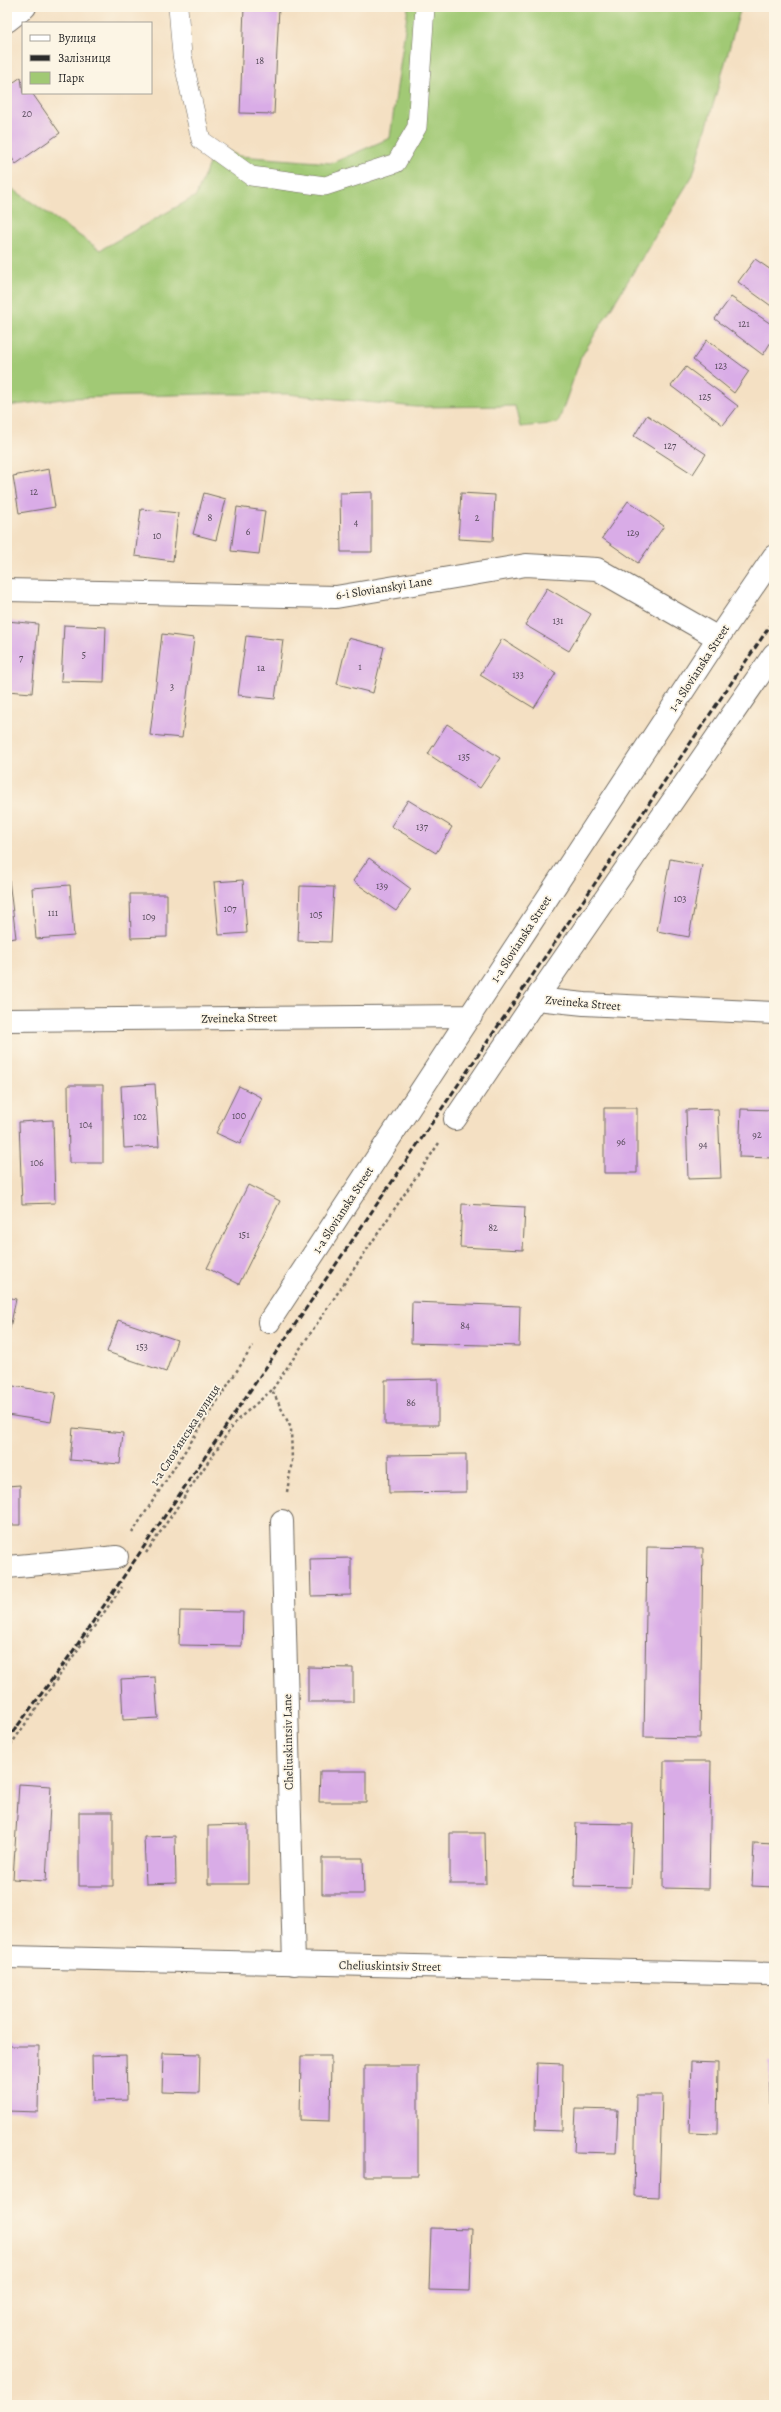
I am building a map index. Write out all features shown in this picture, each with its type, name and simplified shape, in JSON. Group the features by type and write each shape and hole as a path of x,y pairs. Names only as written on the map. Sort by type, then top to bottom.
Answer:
{"street":[{"path":"7,21 25,7"},
{"name":"1-a Slovianska Street","path":"269,1322 718,638 774,556"},
{"name":"6-i Slovianskyi Lane","path":"7,590 336,597 526,565 597,569 718,638"},
{"path":"536,999 774,654"},
{"name":"Zveineka Street","path":"454,1119 536,999 584,1004 774,1013"},
{"name":"Zveineka Street","path":"7,1020 471,1016"},
{"name":"Cheliuskintsiv Lane","path":"282,1521 294,1964"},
{"path":"7,1567 117,1557"},
{"name":"Cheliuskintsiv Street","path":"7,1957 774,1974"}],"lane":[{"path":"178,7 182,55 202,140 251,176 325,186 396,163 417,127 425,7"}],"path":[{"path":"282,1521 292,1461 291,1428 272,1390 454,1119"},
{"name":"1-а Слов’янська вулиця","path":"117,1557 269,1322"}],"green space":[{"path":"408,7 741,7 693,175 581,357 558,423 520,427 515,406 416,407 287,394 205,394 71,398 7,406 7,391 11,381 7,374 7,185 100,250 196,196 216,146 239,156 332,163 390,138"}],"building":[{"path":"244,7 279,7 274,114 240,113"},
{"path":"21,77 22,94 33,94 60,133 16,164 7,151 7,87"},
{"path":"755,259 774,272 774,308 738,282"},
{"path":"731,297 774,326 774,337 763,355 715,319"},
{"path":"707,340 749,371 734,393 693,360"},
{"path":"686,367 738,406 723,425 671,386"},
{"path":"647,415 706,454 693,474 634,436"},
{"path":"49,469 55,507 19,513 13,476"},
{"path":"372,492 372,552 341,552 340,493"},
{"path":"204,493 226,499 216,540 193,534"},
{"path":"461,493 495,495 493,541 458,539"},
{"path":"628,501 664,526 638,563 602,538"},
{"path":"237,507 265,511 259,554 231,551"},
{"path":"141,509 178,513 173,561 135,556"},
{"path":"547,588 591,614 569,651 525,625"},
{"path":"7,621 38,624 32,693 7,691"},
{"path":"64,625 106,627 104,682 61,681"},
{"path":"162,634 194,638 182,738 150,735"},
{"path":"246,636 283,640 275,699 238,695"},
{"path":"348,638 384,647 373,693 337,684"},
{"path":"502,639 556,673 534,708 480,675"},
{"path":"447,724 500,758 480,788 428,754"},
{"path":"408,800 452,827 436,853 391,826"},
{"path":"369,858 411,889 396,911 353,881"},
{"path":"670,859 702,865 689,937 657,931"},
{"path":"7,863 16,938 7,939"},
{"path":"243,880 247,933 219,935 214,882"},
{"path":"70,885 74,936 36,939 32,888"},
{"path":"300,886 334,887 331,942 298,941"},
{"path":"130,894 167,894 167,937 131,938"},
{"path":"155,1084 159,1146 124,1148 121,1086"},
{"path":"68,1085 103,1085 103,1163 69,1163"},
{"path":"239,1086 262,1098 240,1144 216,1133"},
{"path":"604,1108 637,1108 637,1173 604,1173"},
{"path":"718,1109 721,1178 688,1179 686,1110"},
{"path":"741,1109 774,1110 774,1158 739,1157"},
{"path":"53,1120 55,1203 22,1204 19,1122"},
{"path":"248,1185 280,1201 239,1284 207,1268"},
{"path":"462,1204 525,1207 523,1250 460,1247"},
{"path":"7,1297 16,1299 9,1333 7,1332"},
{"path":"412,1302 520,1306 519,1346 411,1343"},
{"path":"118,1320 177,1340 166,1372 107,1352"},
{"path":"438,1379 438,1425 385,1425 385,1380"},
{"path":"7,1385 56,1393 51,1422 7,1415"},
{"path":"73,1428 123,1433 120,1464 70,1460"},
{"path":"466,1454 466,1492 389,1493 388,1455"},
{"path":"20,1485 20,1525 7,1525 7,1486"},
{"path":"647,1547 703,1548 700,1738 644,1737"},
{"path":"351,1558 351,1595 311,1596 310,1559"},
{"path":"180,1611 243,1612 242,1646 179,1645"},
{"path":"308,1667 353,1668 353,1702 308,1702"},
{"path":"155,1677 158,1718 123,1720 121,1679"},
{"path":"664,1761 711,1761 709,1889 663,1888"},
{"path":"320,1771 366,1771 366,1802 319,1802"},
{"path":"19,1784 51,1786 46,1881 13,1879"},
{"path":"79,1812 113,1812 113,1886 79,1886"},
{"path":"576,1823 633,1824 631,1887 574,1886"},
{"path":"248,1825 248,1884 208,1884 208,1826"},
{"path":"450,1833 485,1833 486,1884 450,1884"},
{"path":"175,1836 176,1883 146,1884 144,1837"},
{"path":"754,1843 774,1844 774,1887 752,1886"},
{"path":"322,1858 363,1858 364,1894 322,1894"},
{"path":"7,2046 39,2046 38,2112 7,2111"},
{"path":"163,2053 200,2054 199,2093 162,2092"},
{"path":"126,2055 127,2100 93,2101 92,2056"},
{"path":"301,2056 331,2056 330,2121 300,2120"},
{"path":"691,2062 718,2063 717,2134 689,2133"},
{"path":"769,2062 774,2062 774,2104 770,2104"},
{"path":"537,2063 563,2064 562,2131 535,2130"},
{"path":"364,2066 418,2066 418,2176 364,2176"},
{"path":"636,2095 662,2095 659,2197 634,2196"},
{"path":"576,2109 618,2110 616,2153 574,2152"},
{"path":"431,2228 472,2229 470,2291 429,2290"}],"railway":[{"path":"7,1740 71,1654 774,620"}]}
